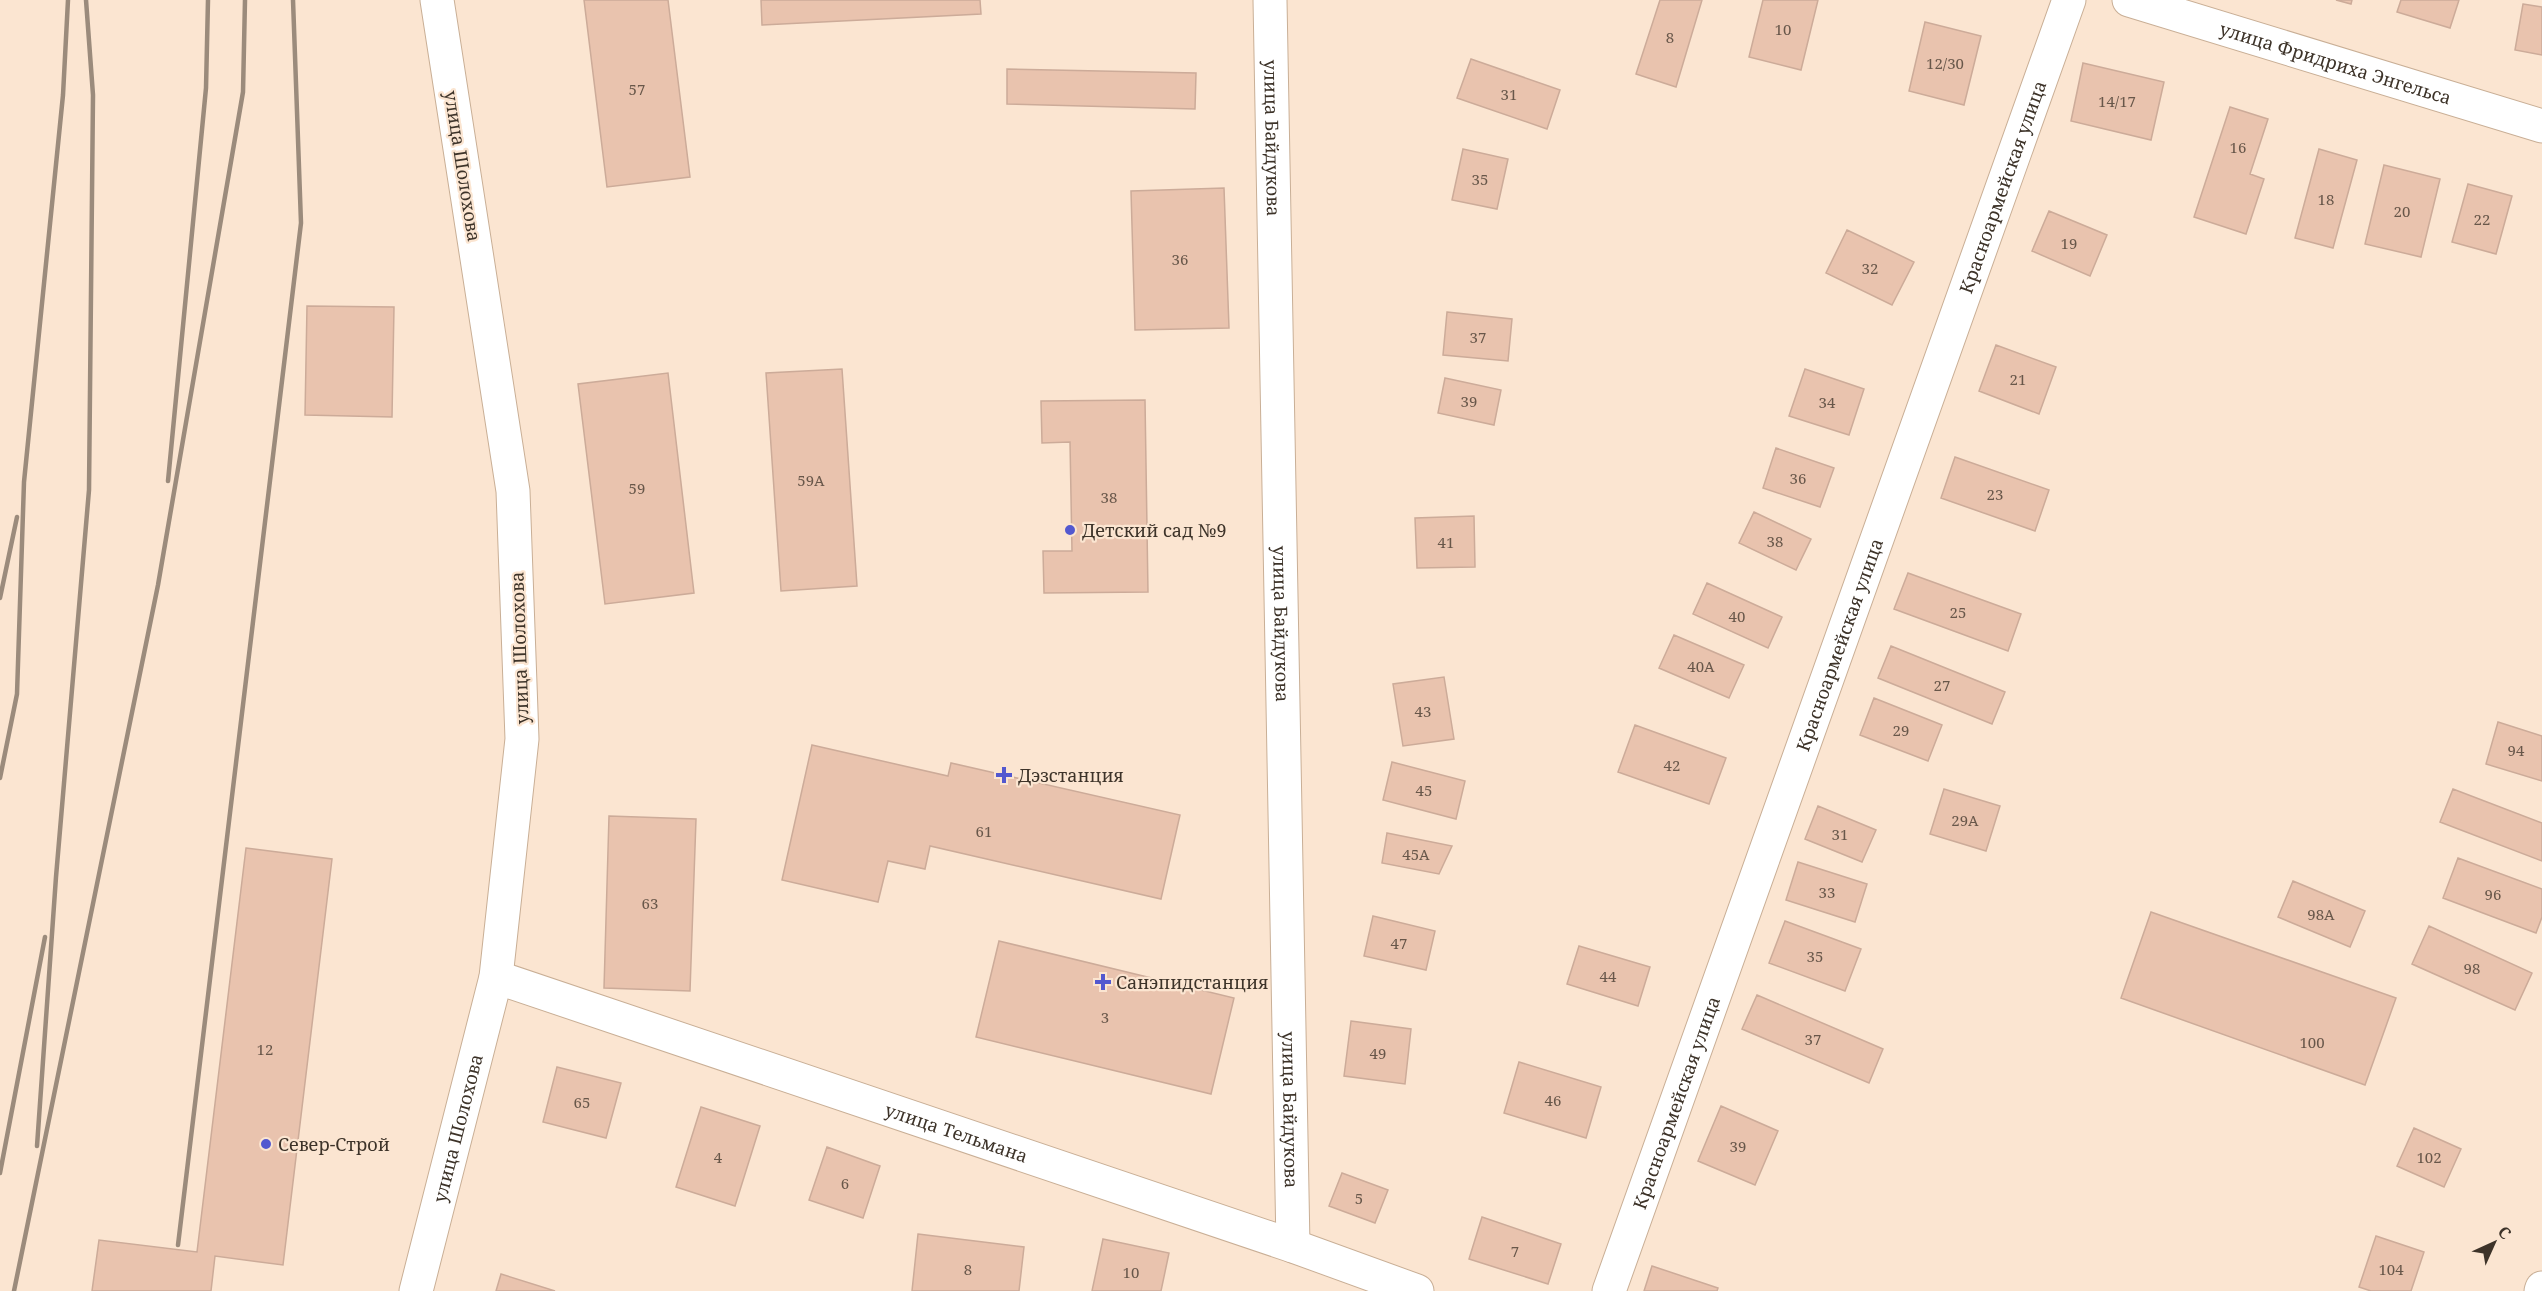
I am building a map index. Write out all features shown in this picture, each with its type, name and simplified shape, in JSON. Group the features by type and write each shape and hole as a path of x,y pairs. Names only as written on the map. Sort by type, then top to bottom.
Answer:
{"street":[{"name":"улица Шолохова","path":"416,1291 496,976 522,739 513,491 437,0"},
{"name":"улица Байдукова","path":"1270,0 1293,1246"},
{"name":"Красноармейская улица","path":"1609,1291 2069,0"},
{"name":"улица Фридриха Энгельса","path":"2129,0 2542,126"},
{"name":"улица Тельмана","path":"496,976 1293,1246 1417,1291"}],"building":[{"path":"584,0 668,0 690,177 607,187"},
{"path":"761,0 980,0 981,14 762,25"},
{"path":"1660,0 1702,0 1676,87 1636,74"},
{"path":"1763,0 1818,0 1801,70 1749,57"},
{"path":"2336,0 2352,0 2351,4"},
{"path":"2401,0 2459,0 2450,28 2397,12"},
{"path":"2523,4 2542,7 2542,55 2515,50"},
{"path":"1925,22 1981,36 1964,105 1909,91"},
{"path":"1471,59 1560,90 1547,129 1457,98"},
{"path":"2083,63 2164,82 2151,140 2071,121"},
{"path":"1007,69 1196,73 1195,109 1007,104"},
{"path":"2230,107 2268,119 2250,174 2264,179 2246,234 2194,217"},
{"path":"1463,149 1508,159 1497,209 1452,200"},
{"path":"2319,149 2357,160 2333,248 2295,238"},
{"path":"2384,165 2440,179 2421,257 2365,244"},
{"path":"2468,184 2512,196 2496,254 2452,242"},
{"path":"1224,188 1229,328 1135,330 1131,191"},
{"path":"2049,211 2107,235 2090,276 2032,251"},
{"path":"1847,230 1914,262 1892,305 1826,273"},
{"path":"307,306 394,307 392,417 305,415"},
{"path":"1447,312 1512,319 1508,361 1443,355"},
{"path":"1996,345 2056,367 2039,414 1979,391"},
{"path":"842,369 857,586 781,591 766,373"},
{"path":"1805,369 1864,389 1849,435 1789,416"},
{"path":"668,373 694,593 605,604 578,384"},
{"path":"1445,378 1501,390 1494,425 1438,413"},
{"path":"1145,400 1148,592 1044,593 1043,551 1072,551 1070,442 1042,443 1041,401"},
{"path":"1776,448 1834,468 1820,507 1763,488"},
{"path":"1955,457 2049,490 2035,531 1941,498"},
{"path":"1754,512 1811,539 1796,570 1739,543"},
{"path":"1474,516 1475,567 1417,568 1415,518"},
{"path":"1908,573 2021,614 2008,651 1894,609"},
{"path":"1707,583 1782,617 1768,648 1693,614"},
{"path":"1674,635 1744,665 1729,698 1659,668"},
{"path":"1891,646 2005,692 1992,724 1878,678"},
{"path":"1444,677 1454,739 1403,746 1393,684"},
{"path":"1874,698 1942,725 1928,761 1860,735"},
{"path":"2498,722 2542,736 2542,781 2486,764"},
{"path":"1635,725 1726,758 1709,804 1618,772"},
{"path":"812,745 948,776 951,763 1180,815 1161,899 930,846 925,869 888,861 878,902 782,880"},
{"path":"1392,762 1465,781 1456,819 1383,800"},
{"path":"1944,789 2000,806 1986,851 1930,834"},
{"path":"2453,789 2542,823 2542,861 2440,822"},
{"path":"1818,806 1876,830 1862,862 1805,839"},
{"path":"609,816 696,819 690,991 604,988"},
{"path":"1387,833 1452,846 1439,874 1382,863"},
{"path":"246,848 332,859 283,1265 215,1256 211,1291 92,1291 99,1240 197,1252"},
{"path":"2458,858 2542,889 2542,917 2536,933 2443,898"},
{"path":"1798,862 1867,884 1855,922 1786,900"},
{"path":"2293,881 2365,911 2350,947 2278,917"},
{"path":"2151,912 2396,998 2365,1085 2121,998"},
{"path":"1373,916 1435,931 1426,970 1364,956"},
{"path":"1785,921 1861,949 1845,991 1769,963"},
{"path":"2429,926 2532,973 2515,1010 2412,964"},
{"path":"999,941 1234,998 1211,1094 976,1037"},
{"path":"1579,946 1650,967 1638,1006 1567,984"},
{"path":"1757,995 1883,1049 1869,1083 1742,1029"},
{"path":"1351,1021 1411,1029 1405,1084 1344,1076"},
{"path":"1519,1062 1601,1087 1586,1138 1504,1113"},
{"path":"557,1067 621,1083 606,1138 543,1122"},
{"path":"1721,1106 1778,1131 1755,1185 1698,1161"},
{"path":"701,1107 760,1126 735,1206 676,1187"},
{"path":"2414,1128 2461,1149 2444,1187 2397,1166"},
{"path":"827,1147 880,1166 863,1218 809,1200"},
{"path":"1342,1173 1388,1190 1375,1223 1329,1206"},
{"path":"1482,1217 1561,1244 1548,1284 1469,1259"},
{"path":"918,1234 1024,1247 1019,1291 912,1291"},
{"path":"2376,1236 2424,1252 2411,1291 2371,1291 2359,1287"},
{"path":"1103,1239 1169,1253 1161,1291 1092,1291"},
{"path":"1652,1266 1718,1288 1717,1291 1644,1291"},
{"path":"501,1274 555,1291 496,1291"}],"railway":[{"path":"0,778 17,694 24,482 63,95 68,0"},
{"path":"37,1146 56,877 89,490 93,95 86,0"},
{"path":"168,481 206,88 208,0"},
{"path":"14,1291 158,585 243,92 245,0"},
{"path":"178,1245 301,223 293,0"},
{"path":"0,598 17,517"},
{"path":"0,1173 45,937"}],"place":[{"name":"Детский сад №9","path":"1070,530"},
{"name":"Дэзстанция","path":"1004,775"},
{"name":"Санэпидстанция","path":"1103,982"},
{"name":"Север-Строй","path":"266,1144"}]}
